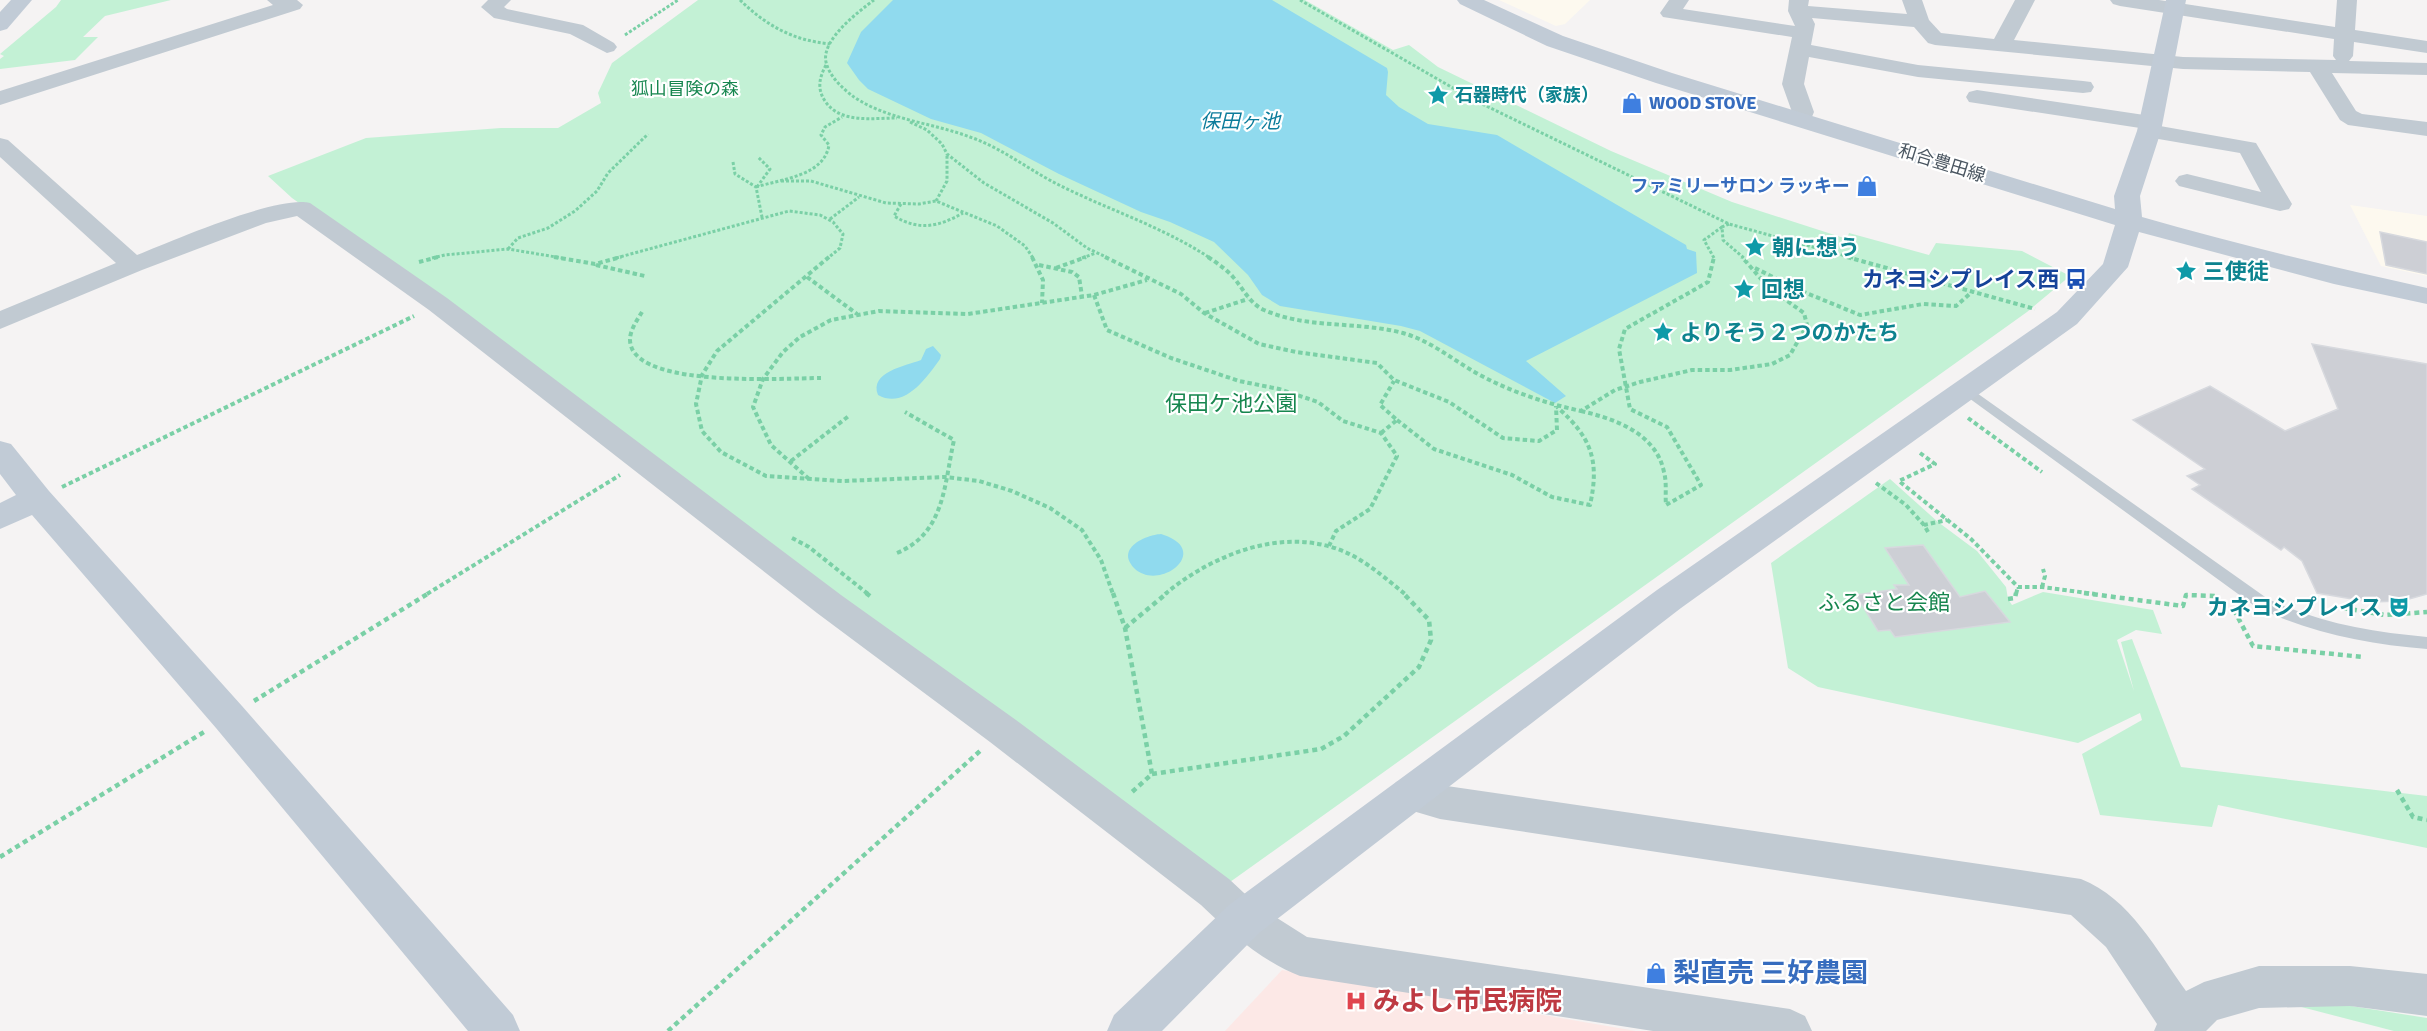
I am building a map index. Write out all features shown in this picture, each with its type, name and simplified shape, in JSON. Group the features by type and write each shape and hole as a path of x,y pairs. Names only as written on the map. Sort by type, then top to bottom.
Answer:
{"street":[{"path":"0,98 293,5 277,0"},
{"path":"501,0 490,7 501,14 576,29 607,47"},
{"name":"和合豊田線","path":"1467,0 1555,41 1664,78 2200,242 2427,296"},
{"path":"1679,0 1670,13 1802,41 1918,72 2083,87"},
{"path":"1912,0 1920,21 1935,39 2163,61 2427,69"},
{"path":"2001,45 2025,0"},
{"path":"2120,0 2175,4 2427,46"},
{"path":"2341,66 2347,0"},
{"path":"1130,1031 1244,919 1669,599 2067,318 2115,267 2129,221 2127,196 2150,127 2175,4"},
{"path":"1801,119 1803,112 1793,84 1805,24 1798,6 1920,21"},
{"path":"2317,66 2348,115 2356,120 2427,129"},
{"path":"1918,72 1916,88 2150,127 2248,148 2280,204 2187,181"},
{"path":"0,146 133,265"},
{"path":"0,321 133,265 259,217 301,208 438,304 829,604 1003,730 1215,892 1244,919 1300,956 1790,1031"},
{"path":"0,452 37,499 229,717 497,1031"},
{"path":"0,517 37,499"},
{"path":"1409,794 1451,803 2081,898 2121,933 2180,1027 2204,1003 2259,987 2350,986 2427,995"}],"lane":[{"path":"1967,390 2262,603 2314,625 2366,638 2427,643"}],"path":[{"path":"607,47 678,0"},
{"path":"740,0 764,24 803,42 831,44"},
{"path":"874,0 855,14 831,44 825,58 826,65 849,93 927,130 942,144 947,154 984,183 1053,222 1096,253 1180,294 1204,313 1259,344 1296,352 1377,363 1394,381 1449,402 1503,438 1539,441 1557,430 1556,406"},
{"path":"1300,0 1474,100 1729,224 2039,310"},
{"path":"826,65 819,76 819,91 828,108 842,117"},
{"path":"756,188 811,171 827,157 829,145 821,135 825,127 842,117 901,118 958,133 989,145 1061,187 1088,197 1184,243 1219,264 1232,275 1248,299 1261,309 1280,315 1386,331 1421,340 1499,386 1556,406 1616,419 1649,441 1664,468 1666,505 1701,485 1667,427 1630,409 1619,349 1625,329 1708,282 1714,257 1704,240 1729,224"},
{"path":"508,249 518,238 548,228 574,211 597,191 608,173 648,134"},
{"path":"936,201 947,181 947,154"},
{"path":"756,188 770,169 758,157"},
{"path":"734,162 735,174 756,188 762,217"},
{"path":"781,181 811,181 886,203 919,204 936,201 997,226 1025,246 1038,265 1043,280 1042,303"},
{"path":"830,219 859,196"},
{"path":"902,203 894,216 904,224 922,229 932,229 963,213"},
{"path":"595,264 789,211 806,211 830,219 843,234 840,248 807,278 717,351 702,375 696,404 702,431 721,452 766,476 842,481 945,477 979,481 1012,491 1050,508 1082,530 1101,560 1125,628 1152,774"},
{"path":"1581,411 1615,390 1626,386 1692,370 1772,364 1790,355 1807,325 1804,313 1768,286 1752,266 1723,240 1722,227"},
{"path":"395,273 413,264 445,255 508,249 595,264 645,276"},
{"path":"1055,269 1096,253"},
{"path":"1038,265 1072,272 1079,277 1082,296"},
{"path":"1752,266 1799,290 1860,315 1923,304 1956,306 1973,291"},
{"path":"807,278 857,314"},
{"path":"810,479 799,472 791,461 771,445 753,407 763,379 783,352 800,337 831,320 857,314 879,311 968,315 1094,295 1148,279"},
{"path":"1094,295 1107,330 1171,358 1227,377 1279,389 1318,402 1343,422 1381,433 1397,456 1370,509 1336,531 1329,546"},
{"path":"1204,313 1248,299"},
{"path":"37,499 438,304"},
{"path":"642,312 633,328 631,338 632,347 646,365 662,370 702,375 763,379 821,378"},
{"path":"1394,381 1380,405 1434,448 1512,475 1552,497 1590,505 1596,483 1592,448 1574,421 1556,406"},
{"path":"897,553 918,542 934,521 941,502 954,440 905,412"},
{"path":"791,461 850,415"},
{"path":"1381,433 1397,420"},
{"path":"1915,450 1935,464 1899,481 1971,539 2018,588 2042,587 2184,606 2186,596 2216,596"},
{"path":"0,857 644,460"},
{"path":"1873,481 1906,505 1928,532"},
{"path":"1924,525 1947,520"},
{"path":"1109,812 1152,774 1321,749 1344,736 1419,667 1431,640 1429,620 1410,598 1357,558 1329,546 1286,541 1228,554 1188,575 1125,628"},
{"path":"2042,587 2045,576 2043,569"},
{"path":"2008,600 2015,598 2018,588"},
{"path":"2340,607 2385,615 2427,612"},
{"path":"668,1031 1003,730"},
{"path":"2397,790 2413,817 2427,820"}],"shaded area":[{"path":"1499,0 1590,0 1565,24 1556,26"},
{"path":"2350,205 2427,216 2427,276 2381,266"},
{"name":"みよし市民病院","path":"1282,970 1636,1031 1225,1031"}],"green space":[{"path":"61,0 171,0 105,16 83,37 98,37 75,60 0,69 0,59 4,56 0,54 56,7"},
{"name":"保田ケ池公園","path":"698,0 1305,0 1393,50 1409,45 1438,67 1611,151 1732,202 1847,239 1849,233 1929,255 1936,243 2022,251 2070,276 2027,312 1230,882 867,618 583,405 292,198 268,176 366,138 501,128 558,128 601,103 598,93 612,63"},
{"name":"ふるさと会館","path":"1890,479 1938,522 1977,551 2006,587 2008,599 2012,605 2043,592 2153,610 2162,634 2136,630 2117,640 2134,691 2121,642 2132,639 2181,767 2427,796 2427,848 2218,805 2212,827 2100,815 2082,754 2142,720 2140,713 2078,743 1818,687 1788,668 1771,563"},
{"path":"2278,1001 2326,1002 2427,1018 2427,1031 2394,1031"}],"water":[{"name":"保田ヶ池","path":"893,0 1272,0 1387,68 1386,95 1399,107 1428,124 1497,135 1686,245 1687,249 1696,252 1697,273 1526,361 1566,396 1555,403 1420,331 1280,306 1262,295 1248,275 1214,242 1141,212 1059,174 981,133 931,119 868,89 847,63 861,32"},
{"path":"933,346 941,355 940,359 922,382 906,395 897,398 878,395 877,387 883,375 921,360 926,349"},
{"path":"1161,534 1176,541 1183,550 1182,558 1177,566 1168,572 1156,575 1145,574 1134,568 1129,561 1130,549 1141,540"}],"building":[{"path":"2380,232 2427,242 2427,274 2386,265"},
{"path":"2312,344 2427,364 2427,594 2402,601 2370,602 2317,593 2302,561 2284,547 2281,550 2192,489 2200,485 2187,476 2205,469 2133,420 2210,386 2285,431 2338,409"},
{"path":"1923,545 1960,597 1985,591 2010,622 1895,637 1890,630 1878,631 1856,595 1897,589 1894,585 1909,585 1885,548"}],"place":[{"name":"石器時代（家族）","path":"1438,95"},
{"name":"WOOD STOVE","path":"1632,103"},
{"name":"ファミリーサロン ラッキー","path":"1867,186"},
{"name":"朝に想う","path":"1755,247"},
{"name":"三使徒","path":"2186,271"},
{"name":"カネヨシプレイス西","path":"2076,279"},
{"name":"回想","path":"1744,289"},
{"name":"よりそう２つのかたち","path":"1663,332"},
{"name":"カネヨシプレイス","path":"2399,607"},
{"name":"梨直売 三好農園","path":"1656,973"},
{"name":"みよし市民病院","path":"1356,1001"}],"park label":[{"name":"狐山冒険の森","path":"685,89"}]}
